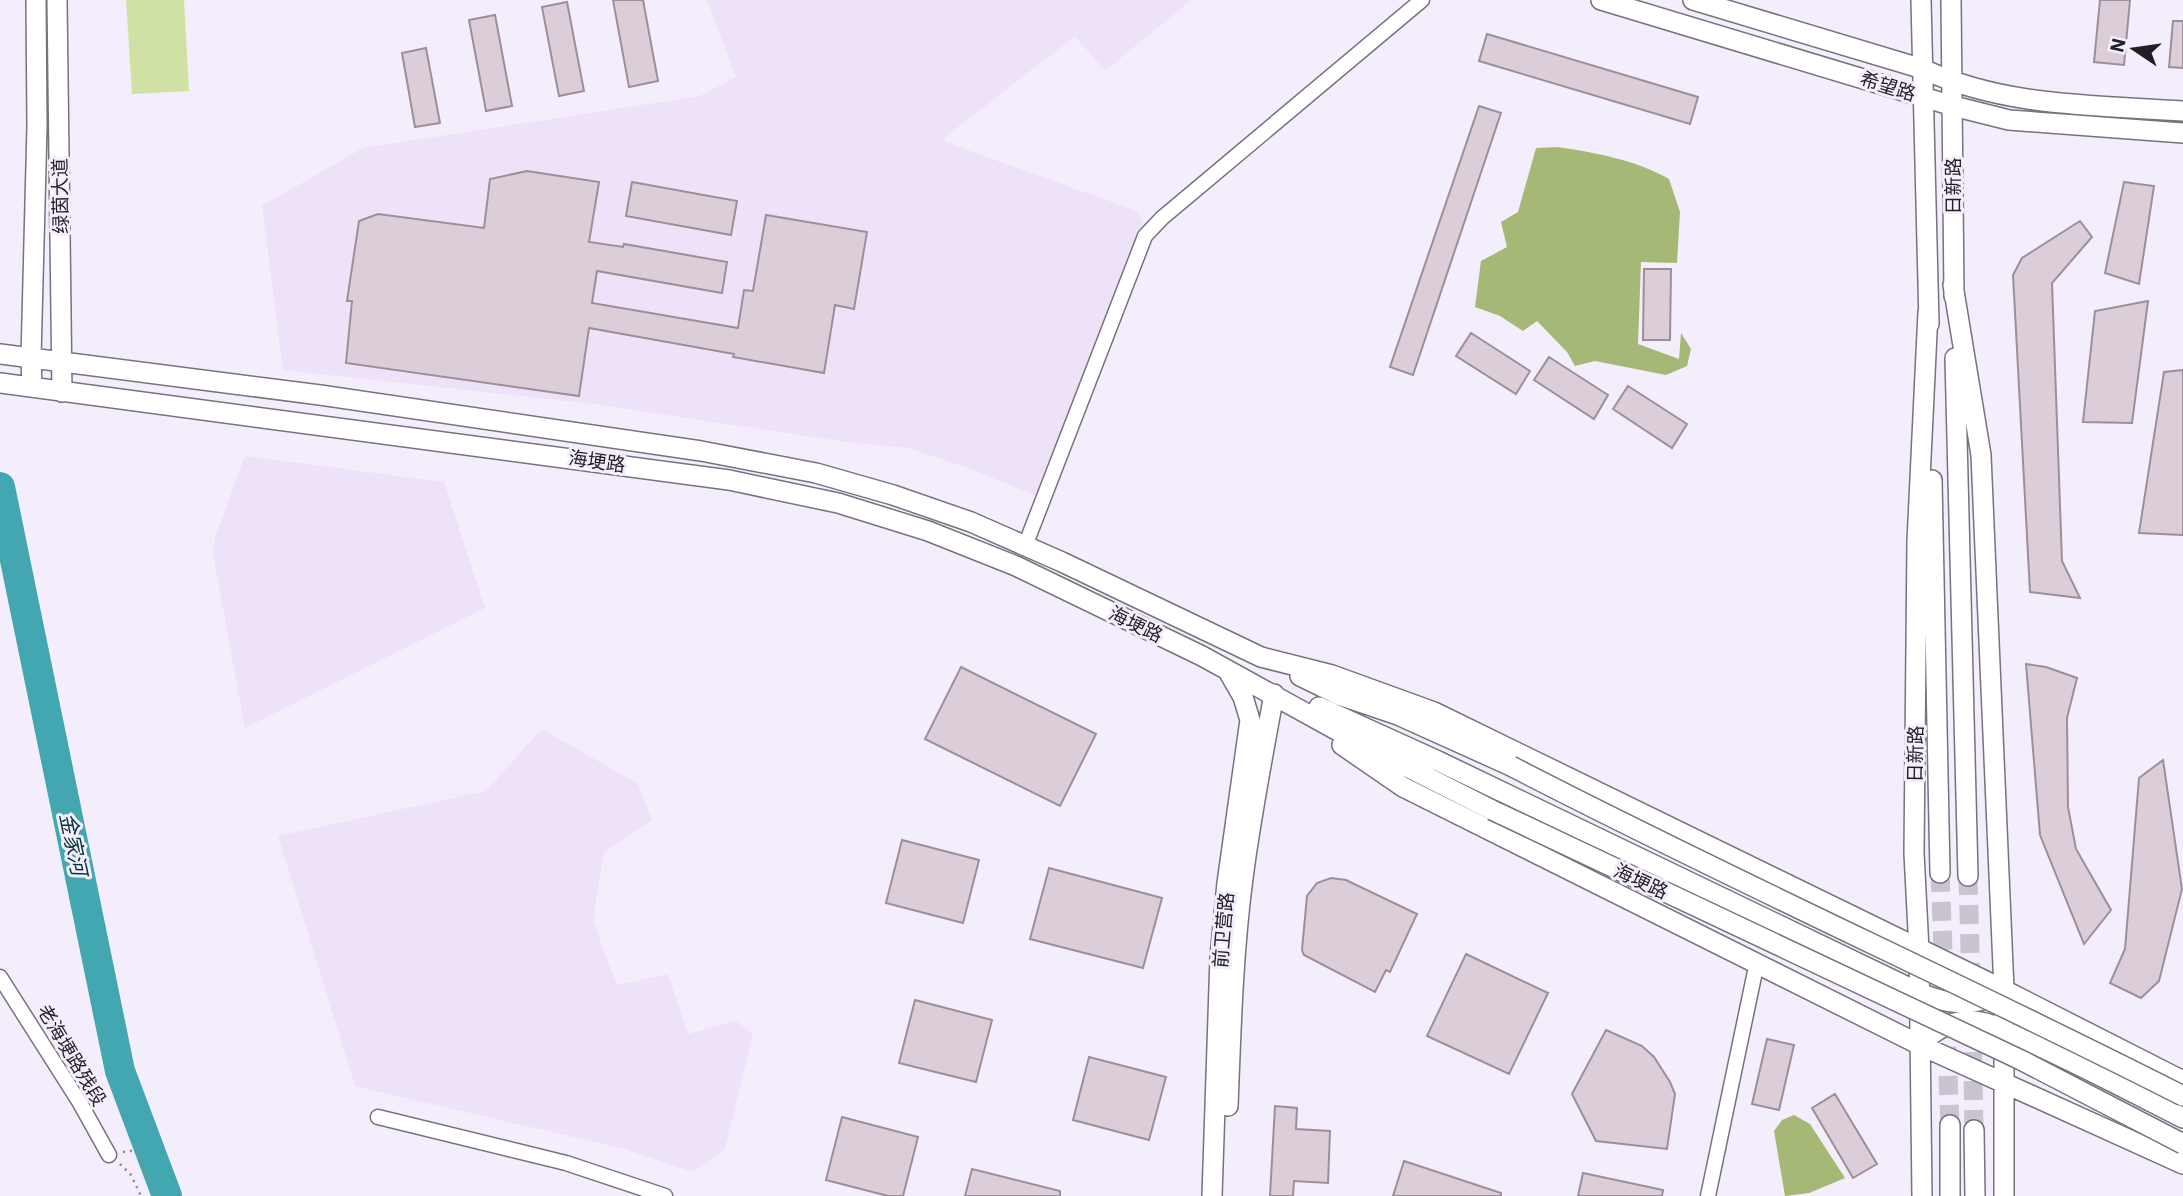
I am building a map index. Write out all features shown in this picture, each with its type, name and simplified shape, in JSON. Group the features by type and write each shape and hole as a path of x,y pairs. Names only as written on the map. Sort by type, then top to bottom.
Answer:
{"main road":[{"name":"绿茵大道","path":"32,387 37,126 36,0"},
{"name":"绿茵大道","path":"57,0 62,392"},
{"name":"希望路","path":"1601,0 1953,106 2009,120 2183,133"},
{"name":"希望路","path":"1693,0 1923,69 1952,83 2026,100 2183,111"},
{"name":"日新路","path":"1921,0 1940,873"},
{"name":"日新路","path":"1951,0 1954,285 1968,876"},
{"path":"1954,285 1981,455 2004,990 2004,1196"},
{"name":"日新路","path":"1922,1196 1919,950 1914,853 1917,541 1928,312"},
{"name":"海埂路","path":"0,354 320,395 701,451 816,473 971,522 1261,657"},
{"name":"海埂路","path":"0,383 716,478 838,503 928,531 1016,566 1274,694 1360,743 1492,810 2021,1060 2183,1144"},
{"path":"1261,657 1332,676 1434,712 2004,990 2183,1081"},
{"path":"1261,657 1339,695 1398,715 1511,766 1645,835 1956,983 2183,1096"},
{"name":"前卫营路","path":"1212,1196 1220,957 1227,883 1251,720 1243,697 1227,670"},
{"path":"1274,694 1316,706 1438,761 1941,1002 1965,1004 1986,1000 2004,990"},
{"path":"1274,694 1308,722 1403,787 1920,1045 2183,1164"},
{"name":"前卫营路","path":"1225,1196 1237,930 1252,810 1274,694"},
{"path":"1920,1045 1937,1030 1957,1021 1982,1021 2183,1118"},
{"path":"1950,1125 1950,1196"},
{"path":"1974,1130 1975,1196"}],"street":[{"path":"1025,546 1145,236 1162,218 1422,0"},
{"path":"1708,1196 1757,962"},
{"name":"老海埂路残段","path":"0,977 80,1102 109,1155"},
{"path":"378,1117 566,1163 665,1196"}],"path":[{"path":"137,1150 155,1196"},
{"path":"109,1155 131,1175 141,1196"}],"shaded area":[{"path":"707,0 1191,0 1105,71 1075,36 945,137 945,142 1137,211 1143,224 1036,496 971,469 908,448 846,442 594,404 283,370 262,206 363,148 700,96 736,77"},
{"path":"245,456 444,482 485,608 245,728 213,554 215,537"},
{"path":"542,729 638,784 652,820 604,852 593,921 617,985 668,974 688,1034 736,1021 753,1034 725,1149 693,1172 625,1149 355,1086 278,836 486,791"}],"green space":[{"path":"126,0 184,0 189,91 132,94"},
{"path":"1558,147 1629,162 1669,179 1680,212 1677,263 1641,262 1638,344 1679,359 1681,333 1691,349 1687,366 1666,375 1595,361 1575,366 1567,352 1537,321 1523,331 1500,316 1475,307 1481,261 1507,247 1501,222 1518,212 1536,148"},
{"path":"1794,1115 1810,1124 1845,1178 1809,1193 1785,1196 1774,1131 1782,1120"}],"building":[{"path":"613,0 643,0 658,81 629,87"},
{"path":"2100,0 2130,0 2124,65 2094,62"},
{"path":"567,2 584,91 559,96 542,7"},
{"path":"495,15 512,106 486,111 469,20"},
{"path":"2173,21 2183,21 2183,68 2169,67"},
{"path":"1487,34 1698,97 1690,124 1479,61"},
{"path":"426,48 440,123 415,127 402,53"},
{"path":"1479,106 1501,113 1413,375 1390,367"},
{"path":"527,171 599,182 589,242 623,247 624,244 727,262 722,293 597,271 592,303 738,328 744,290 753,291 766,215 867,232 854,309 835,305 824,373 589,328 579,396 346,363 352,301 347,301 359,221 378,214 484,228 490,179"},
{"path":"632,182 737,201 731,235 626,216"},
{"path":"2124,182 2154,186 2139,284 2105,273"},
{"path":"2080,221 2092,237 2052,283 2062,561 2080,598 2030,592 2013,275 2022,258"},
{"path":"1644,269 1671,269 1670,340 1643,340"},
{"path":"2148,301 2132,423 2083,422 2095,311"},
{"path":"1471,333 1530,371 1516,394 1456,356"},
{"path":"1549,357 1608,395 1594,419 1534,380"},
{"path":"2183,370 2183,535 2139,533 2164,372"},
{"path":"1628,386 1687,424 1672,448 1613,409"},
{"path":"2026,664 2046,667 2077,678 2067,718 2068,807 2076,849 2111,910 2084,944 2040,835"},
{"path":"961,667 1096,734 1060,806 925,739"},
{"path":"2163,760 2182,889 2159,981 2141,998 2110,983 2125,949 2139,778"},
{"path":"902,840 979,860 963,923 886,903"},
{"path":"1049,868 1162,898 1143,968 1030,939"},
{"path":"1331,878 1346,880 1417,914 1390,972 1386,970 1375,992 1304,955 1302,950 1307,896 1317,883"},
{"path":"1466,954 1548,993 1509,1074 1427,1036"},
{"path":"915,1000 992,1020 976,1082 899,1063"},
{"path":"1606,1030 1642,1046 1654,1057 1670,1082 1675,1094 1667,1149 1596,1141 1572,1094"},
{"path":"1767,1039 1794,1045 1779,1110 1752,1104"},
{"path":"1089,1057 1166,1077 1149,1140 1073,1120"},
{"path":"1835,1094 1877,1164 1853,1178 1812,1108"},
{"path":"1275,1106 1297,1108 1296,1129 1330,1131 1328,1183 1294,1181 1293,1196 1270,1196"},
{"path":"842,1117 918,1137 903,1196 888,1196 826,1180"},
{"path":"1404,1161 1501,1193 1501,1196 1393,1196"},
{"path":"972,1169 1060,1191 1060,1196 965,1196"},
{"path":"1583,1173 1663,1190 1662,1196 1578,1196"}],"waterway":[{"name":"金家河","path":"0,487 120,1071 167,1196"}],"tunnel":[{"path":"1940,873 1950,1125"},
{"path":"1968,876 1971,989"},
{"path":"1972,1023 1974,1130"}]}
